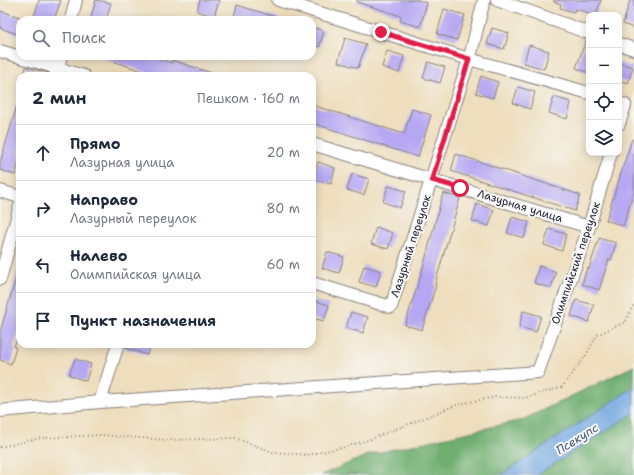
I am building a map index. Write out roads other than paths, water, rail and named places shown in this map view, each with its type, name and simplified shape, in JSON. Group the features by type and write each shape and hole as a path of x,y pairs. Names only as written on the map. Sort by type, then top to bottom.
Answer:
{"street":[{"path":"72,16 76,0"},
{"path":"278,0 469,59 586,92"},
{"name":"Лазурный переулок","path":"316,284 392,307 469,59 484,0"},
{"path":"497,0 586,32"},
{"path":"622,45 634,49"},
{"path":"0,51 16,57"},
{"path":"24,60 57,72 60,60"},
{"path":"622,104 625,105 622,114"},
{"name":"Лазурная улица","path":"316,145 589,227"},
{"name":"Олимпийский переулок","path":"100,402 538,372 589,227 610,156"},
{"path":"0,191 16,196"},
{"path":"0,279 16,221"},
{"path":"0,411 100,402 117,348"}],"water":[{"name":"Псекупс","path":"634,387 634,413 537,475 501,475"}]}
